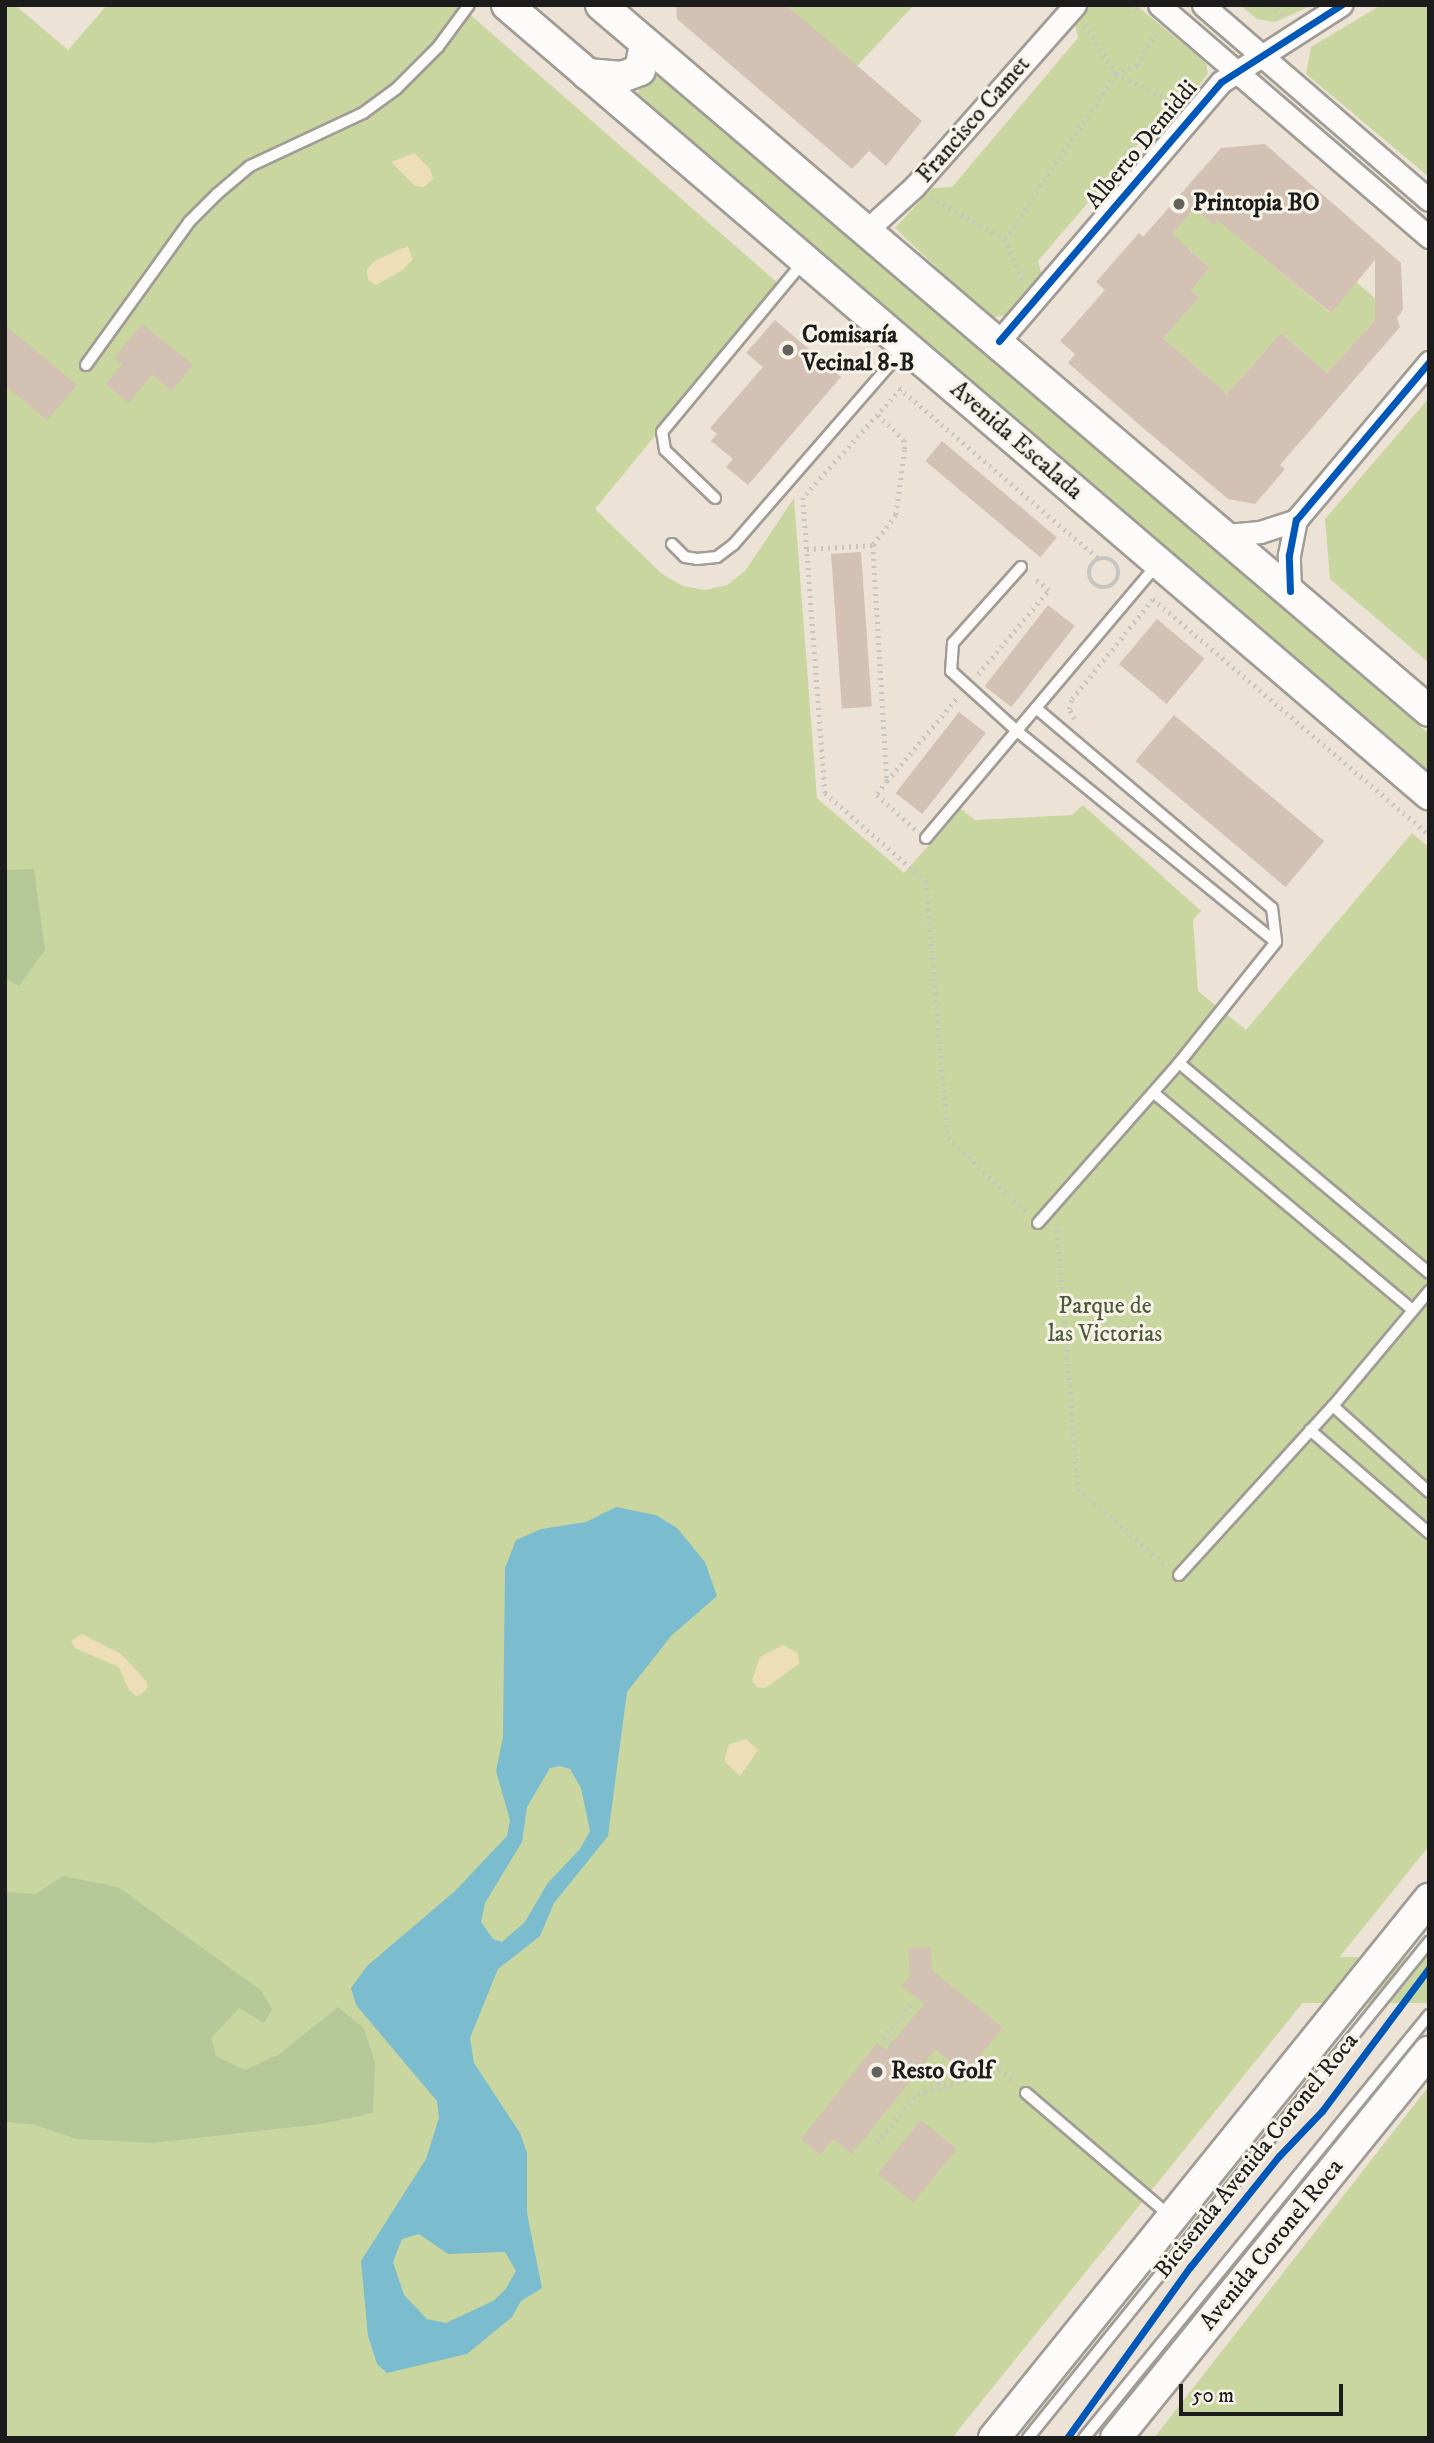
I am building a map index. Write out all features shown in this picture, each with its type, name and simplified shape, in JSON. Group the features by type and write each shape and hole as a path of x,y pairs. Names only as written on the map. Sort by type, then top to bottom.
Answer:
{"main road":[{"path":"604,6 645,44 868,229 1429,711"},
{"name":"Avenida Escalada","path":"522,11 587,74 1429,794"},
{"path":"587,74 622,77 640,70 645,44"},
{"path":"994,2438 1429,1899"},
{"name":"Avenida Coronel Roca","path":"1116,2438 1429,2052"}],"street":[{"path":"1203,5 1429,200"},
{"name":"Alberto Demiddi","path":"999,341 1033,305 1194,112 1259,54 1341,5"},
{"name":"Francisco Camet","path":"868,229 914,187 1074,6"},
{"path":"1163,9 1429,237"},
{"path":"1290,591 1289,555 1296,520 1429,362"},
{"path":"1226,535 1260,532 1296,520"}],"lane":[{"path":"86,366 189,222 217,194 250,166 363,113 396,89 438,47 469,5"},
{"path":"715,498 664,450 662,432 805,260"},
{"path":"672,544 685,557 697,559 717,556 734,544 905,346"},
{"path":"926,838 1159,563"},
{"path":"1021,567 953,643 949,656 951,671 1017,731 1276,942"},
{"path":"1036,708 1272,908 1276,942 1154,1093 1038,1223"},
{"path":"1179,1063 1429,1273"},
{"path":"1154,1093 1413,1310"},
{"path":"1179,1575 1333,1406 1429,1291"},
{"path":"1333,1406 1429,1492"},
{"path":"1310,1430 1429,1533"},
{"path":"1028,2438 1429,1942"},
{"path":"1084,2438 1429,2015"},
{"path":"1026,2093 1171,2217"}],"path":[{"path":"1074,6 1116,74 1194,112"},
{"path":"1005,239 1116,74 1137,65 1163,9"},
{"path":"914,187 1005,239 1033,305"},
{"path":"882,373 1098,558 1114,561 1119,568 1116,583 1109,588 1094,585 1089,579 1088,570 1098,558"},
{"path":"901,389 803,498 825,793 926,881 948,1138 1038,1223"},
{"path":"878,415 904,440 905,450 896,514 873,545 887,781"},
{"path":"807,549 873,545"},
{"path":"926,838 877,795 1049,590 1021,567"},
{"path":"1083,726 1069,709 1072,699 1153,599 1429,835"},
{"path":"1056,1203 1078,1489 1179,1575"},
{"path":"911,2004 884,2038 944,2086"},
{"path":"877,2142 918,2094 999,2069 1026,2093"}],"green space":[{"name":"Parque de las Victorias","path":"5,5 15,5 68,50 107,5 459,5 779,284 595,509 662,574 683,586 705,590 727,585 745,571 794,498 817,798 904,873 961,809 975,820 1072,815 1083,805 1201,911 1193,920 1198,991 1246,1030 1412,833 1429,848 1429,1846 952,2438 5,2438"},
{"path":"786,5 914,5 856,67"},
{"path":"1091,5 1136,5 1206,63 1208,73 1173,122 1156,123 1038,261 1042,276 1007,315 990,318 895,228 932,188 952,187 1078,38 1075,24"},
{"path":"1240,5 1313,5 1275,22 1257,19"},
{"path":"1381,5 1429,5 1429,177 1306,74 1311,47"},
{"path":"655,70 1429,734 1429,773 634,97"},
{"path":"1235,199 1236,235 1330,313 1356,282 1375,298 1375,320 1327,373 1281,333 1227,394 1163,338 1199,298 1191,290 1210,268 1187,247 1171,266 1155,252 1195,208 1213,224"},
{"path":"1429,398 1429,663 1330,579 1325,519"},
{"path":"34,869 45,950 19,986 5,978 5,870"},
{"path":"63,1876 118,1887 262,1991 272,2010 264,2023 239,2008 211,2038 216,2056 245,2070 278,2055 338,2007 364,2028 375,2063 373,2113 321,2124 153,2143 77,2139 36,2125 5,2122 5,1892 36,1894"},
{"path":"808,1957 1429,1957 1429,2003 808,2003"},
{"path":"1429,2086 1429,2438 1154,2438"}],"sand":[{"path":"414,153 430,169 433,179 424,187 415,186 391,162"},
{"path":"408,246 413,259 403,270 376,285 368,280 367,270 374,261"},
{"path":"82,1634 121,1654 146,1681 148,1687 142,1694 136,1696 129,1690 119,1667 75,1648 71,1641"},
{"path":"783,1645 798,1653 799,1664 765,1688 757,1687 752,1680 760,1657"},
{"path":"746,1739 758,1750 740,1776 724,1761 729,1744"}],"water":[{"path":"616,1507 656,1515 677,1528 705,1562 717,1596 671,1636 627,1692 608,1836 554,1903 540,1936 498,1969 470,2038 474,2063 520,2133 527,2153 527,2213 542,2288 521,2301 512,2317 467,2354 387,2373 377,2364 368,2336 361,2261 426,2159 439,2118 437,2101 356,2005 351,1988 367,1966 455,1891 507,1836 510,1820 496,1771 503,1737 505,1568 516,1540 541,1529 586,1522","holes":["560,1766 570,1769 581,1788 590,1831 580,1849 547,1884 525,1922 502,1942 493,1939 481,1922 485,1903 522,1842 527,1807 550,1768","419,2234 448,2254 505,2252 516,2271 505,2290 493,2301 446,2323 427,2319 404,2295 393,2262 402,2239"]}],"building":[{"path":"676,5 786,5 922,121 886,166 869,151 852,169 677,19"},
{"path":"1265,144 1401,263 1403,310 1397,318 1400,327 1280,465 1285,469 1255,504 1228,499 1068,363 1075,354 1060,341 1105,290 1096,282 1139,233 1143,237 1221,148","holes":["1195,208 1213,225 1217,220 1331,313 1375,260 1375,320 1327,373 1281,333 1227,394 1163,338 1199,298 1191,290 1210,268 1172,234"]},
{"path":"775,320 841,377 748,485 726,467 733,459 711,441 717,434 710,428 763,367 746,353"},
{"path":"142,324 193,365 172,391 152,374 129,403 106,384 122,364 114,358"},
{"path":"5,325 77,385 47,420 5,385"},
{"path":"942,441 1057,537 1040,557 925,461"},
{"path":"861,552 872,707 842,709 831,554"},
{"path":"1048,605 1075,626 1011,707 985,686"},
{"path":"1157,619 1204,659 1167,704 1119,664"},
{"path":"959,712 986,733 922,814 896,793"},
{"path":"1174,715 1324,841 1286,887 1135,761"},
{"path":"931,1947 932,1970 1003,2028 964,2074 935,2049 852,2154 833,2139 820,2155 801,2139 877,2043 886,2050 924,2004 902,1986 910,1977 908,1949"},
{"path":"921,2120 957,2149 913,2203 878,2174"}],"cycle path":[{"path":"999,341 1221,82 1341,5"},
{"path":"1290,591 1289,555 1296,520 1429,362"},
{"name":"Bicisenda Avenida Coronel Roca","path":"1067,2438 1190,2267 1279,2156 1322,2111 1429,1968"}],"place":[{"name":"Printopia BO","path":"1179,204"},
{"name":"Comisaría Vecinal 8-B","path":"788,350"},
{"name":"Resto Golf","path":"877,2072"}]}
